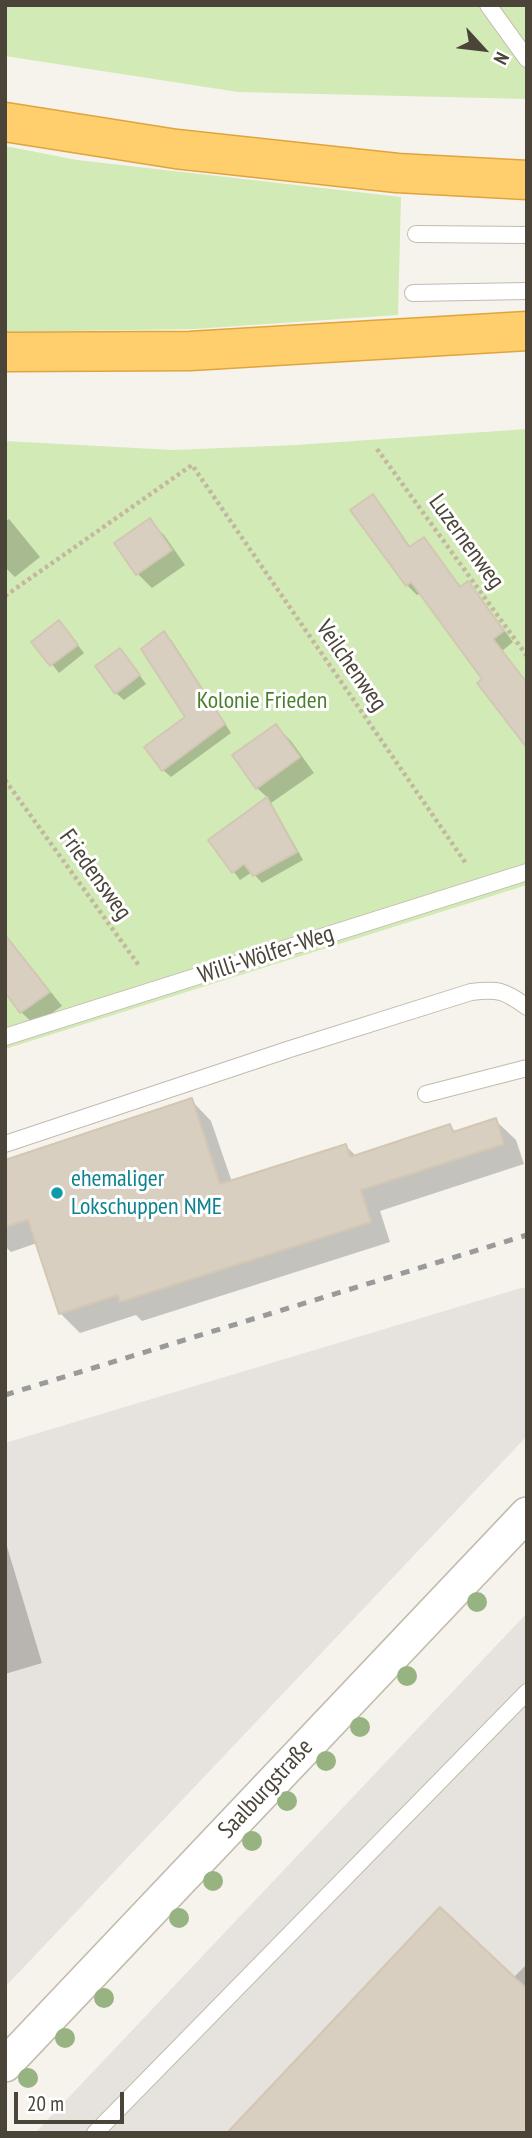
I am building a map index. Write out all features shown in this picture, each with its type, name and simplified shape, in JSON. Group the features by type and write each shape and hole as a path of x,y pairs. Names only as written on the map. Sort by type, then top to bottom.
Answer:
{"highway":[{"path":"5,122 176,149 383,172 527,180"},
{"path":"5,352 190,351 527,331"}],"street":[{"name":"Saalburgstraße","path":"5,2065 527,1514"}],"lane":[{"path":"488,5 527,59"},
{"path":"416,234 527,235"},
{"path":"413,293 527,290"},
{"name":"Willi-Wölfer-Weg","path":"5,1037 527,872"},
{"path":"5,1144 277,1053 471,992 495,989 527,1007"},
{"path":"426,1094 527,1068"},
{"path":"99,2131 527,1692"}],"path":[{"name":"Luzernenweg","path":"377,449 527,656"},
{"name":"Veilchenweg","path":"5,596 192,466 482,886"},
{"name":"Friedensweg","path":"5,780 157,990"}],"shaded area":[{"path":"527,1288 527,1436 5,1987 5,1443"},
{"path":"527,1613 527,2133 35,2133"}],"green space":[{"path":"5,5 527,5 527,99 238,92 5,56"},
{"path":"5,146 77,160 401,197 398,315 194,329 5,332"},
{"name":"Kolonie Frieden","path":"527,429 527,885 5,1049 5,441 173,450 296,445"}],"building":[{"path":"373,494 409,547 424,537 460,587 468,581 504,631 493,639 527,683 527,748 477,683 482,679 411,582 406,586 350,510"},
{"path":"150,518 172,550 136,575 114,543"},
{"path":"59,620 78,645 50,666 31,642"},
{"path":"164,631 225,724 162,771 144,747 185,717 141,649"},
{"path":"120,648 140,675 115,694 95,666"},
{"path":"276,724 300,757 256,789 232,755"},
{"path":"267,797 297,852 253,876 244,864 232,873 208,840"},
{"path":"5,935 50,992 20,1013 5,992"},
{"path":"192,1098 220,1184 346,1144 350,1157 450,1124 453,1132 496,1118 504,1144 361,1190 371,1222 120,1302 118,1295 59,1314 28,1220 5,1227 5,1160"},
{"path":"440,1907 527,1989 527,2133 227,2133"}],"railway":[{"path":"5,1395 527,1235"}],"place":[{"name":"ehemaliger Lokschuppen NME","path":"57,1193"}]}
